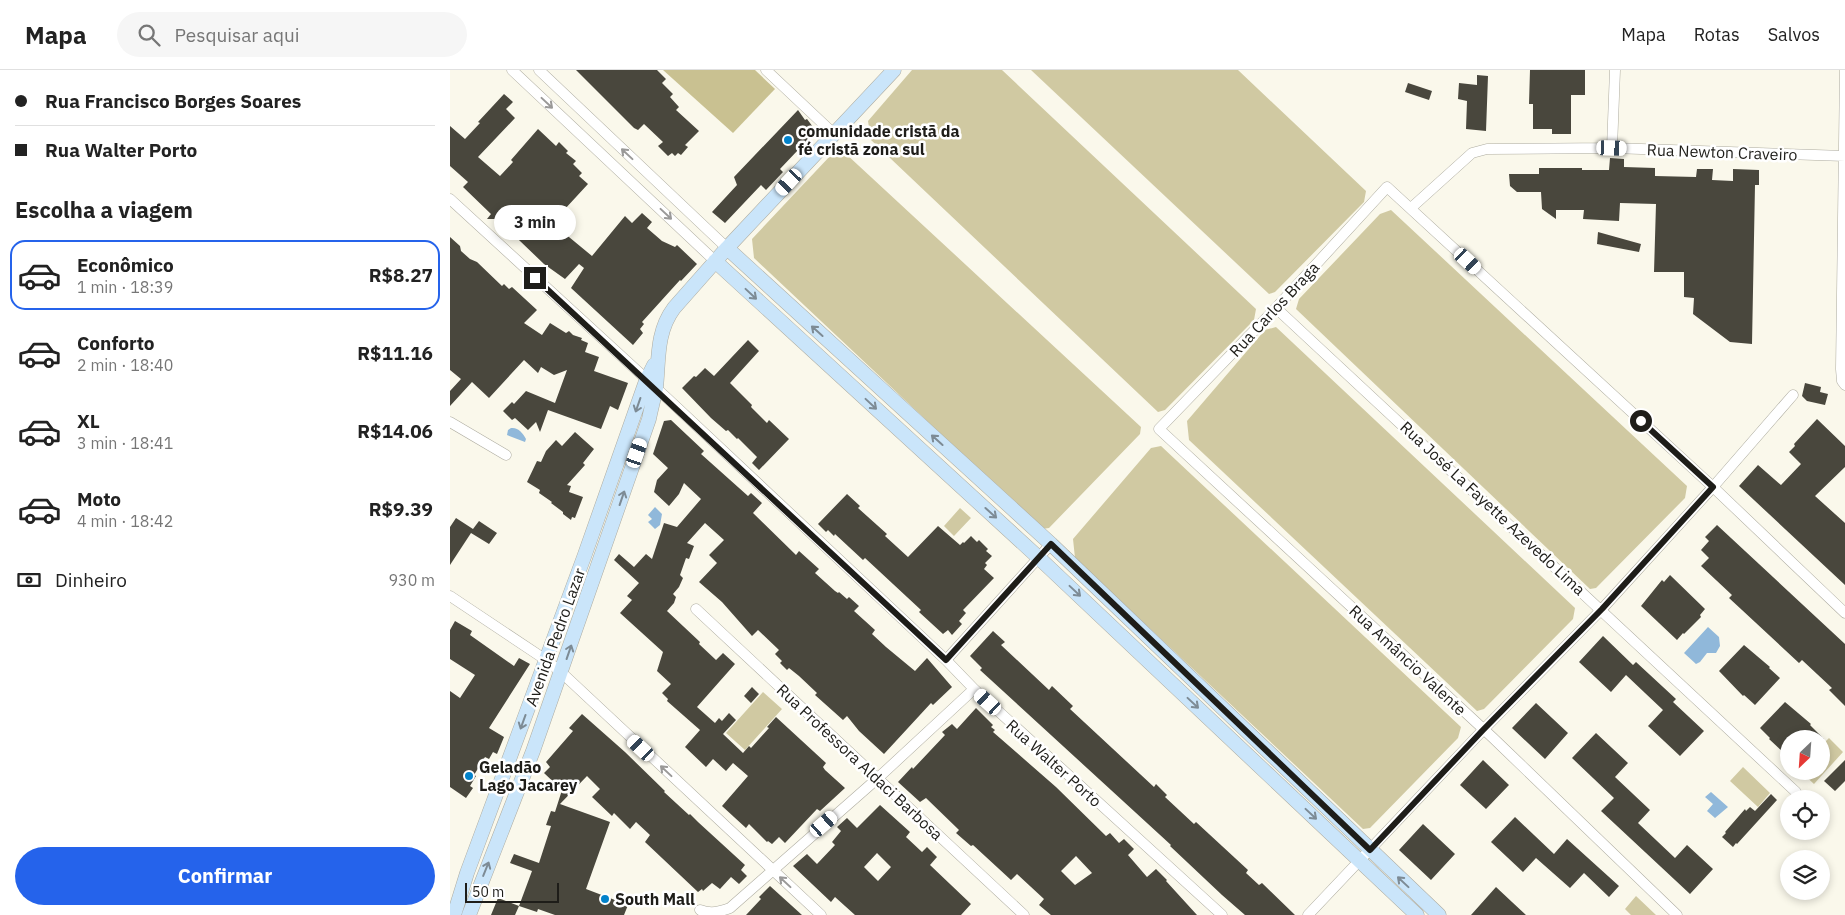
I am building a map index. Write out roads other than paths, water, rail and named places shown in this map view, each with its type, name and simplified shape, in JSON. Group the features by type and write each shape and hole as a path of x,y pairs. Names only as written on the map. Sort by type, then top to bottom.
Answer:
{"main road":[{"name":"Avenida Pedro Lazar","path":"454,915 467,873 584,557 651,385 662,334 669,315 715,261 894,70"},
{"path":"727,248 1051,544 1439,915"},
{"path":"715,261 1039,558 1418,915"},
{"path":"821,357 834,345"},
{"name":"Avenida Pedro Lazar","path":"469,915 562,673 649,419 651,385"},
{"path":"952,478 964,465"},
{"path":"584,557 599,563"},
{"path":"499,790 516,796"}],"street":[{"path":"512,70 715,261"},
{"path":"539,70 727,248"},
{"path":"766,70 834,134"},
{"path":"1612,148 1615,70"},
{"path":"1845,70 1840,369 1842,381 1845,385"},
{"path":"595,148 606,135"},
{"name":"Rua Newton Craveiro","path":"1411,208 1472,153 1487,149 1612,148 1844,156"},
{"name":"Rua Carlos Braga","path":"1159,429 1276,308 1387,188 1411,208"},
{"name":"Rua Walter Porto","path":"450,199 946,660 974,689 1222,915"},
{"path":"1411,208 1713,487 1845,613"},
{"name":"Rua José La Fayette Azevedo Lima","path":"1276,308 1602,609 1794,790"},
{"path":"1308,915 1483,730 1602,609 1713,487 1793,395"},
{"path":"450,422 506,455"},
{"name":"Rua Amâncio Valente","path":"1159,429 1483,730 1677,915"},
{"path":"946,660 1051,544"},
{"path":"450,596 546,660 562,673 821,915"},
{"name":"Rua Professora Aldaci Barbosa","path":"696,609 1024,915"},
{"path":"700,910 719,912 730,908 878,778 974,689"}],"water":[{"path":"516,428 522,433 526,439 525,442 507,435 508,430"},
{"path":"655,507 662,514 660,525 655,529 648,522 652,519 648,515"},
{"path":"1708,627 1719,637 1720,646 1716,653 1707,653 1696,664 1684,653"},
{"path":"1711,792 1728,807 1715,818 1707,811 1713,804 1705,797"}],"place":[{"name":"comunidade cristã da fé cristã zona sul","path":"788,140"},
{"name":"Geladão Lago Jacarey","path":"469,776"},
{"name":"South Mall","path":"605,899"}]}
